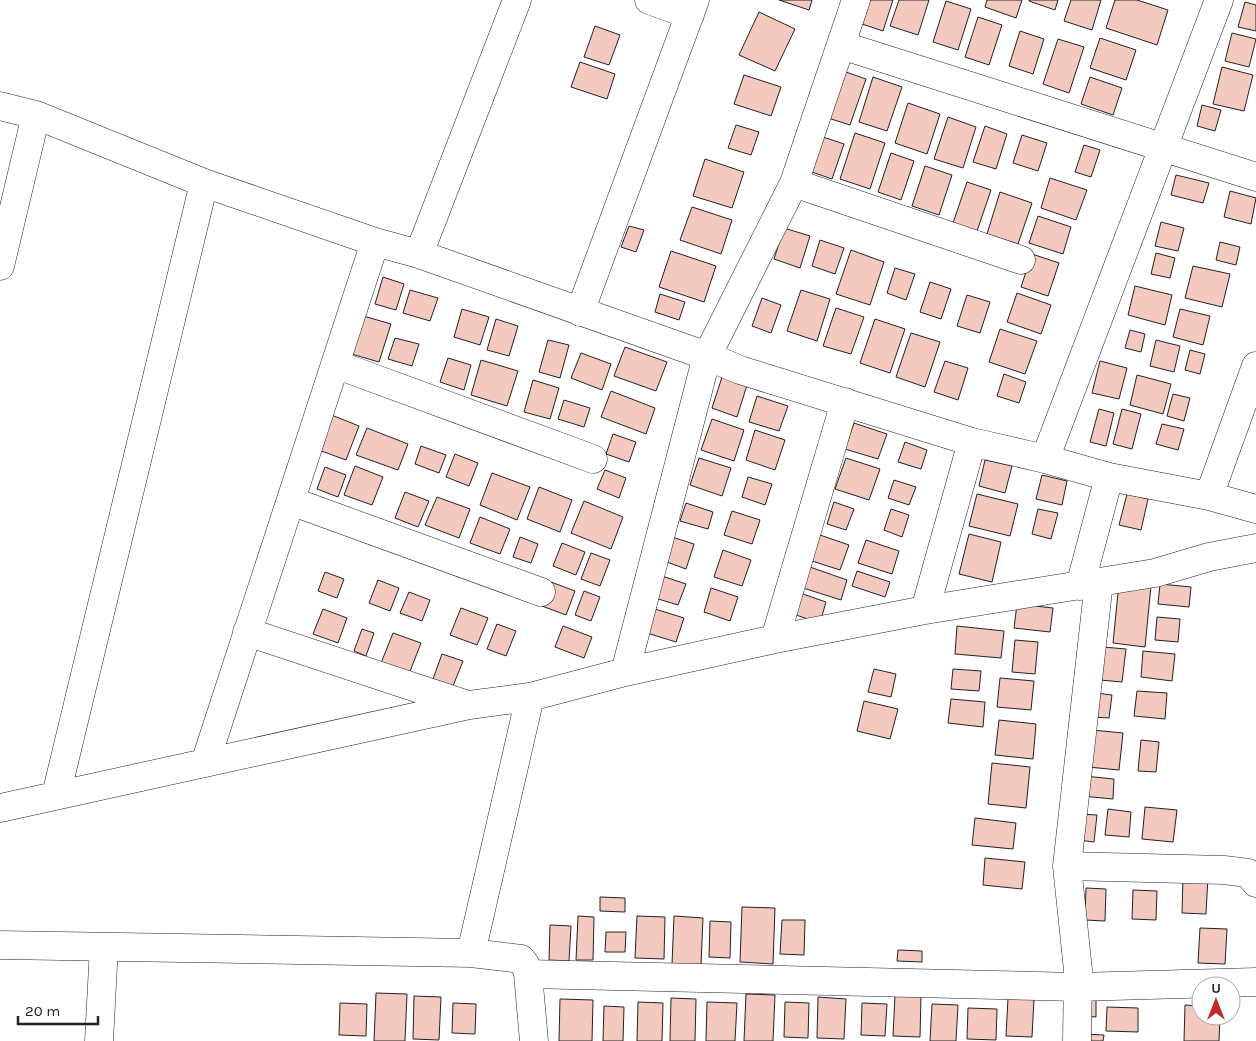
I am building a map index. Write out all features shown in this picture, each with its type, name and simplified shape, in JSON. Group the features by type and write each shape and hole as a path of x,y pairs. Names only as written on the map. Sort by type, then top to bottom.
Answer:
{"street":[{"path":"419,254 517,0"},
{"path":"580,312 693,7 649,0"},
{"path":"625,672 707,356 794,183 856,0"},
{"path":"1045,459 1219,0"},
{"path":"841,45 1256,177"},
{"path":"0,106 36,114 204,182 376,242 419,254 707,356 740,370 972,442 1045,459 1109,478 1209,496 1256,509"},
{"path":"0,266 36,114"},
{"path":"56,795 204,182"},
{"path":"794,183 1022,260"},
{"path":"204,763 376,242"},
{"path":"335,364 593,459"},
{"path":"1209,496 1256,366"},
{"path":"775,639 845,402"},
{"path":"926,610 972,442"},
{"path":"1077,1041 1078,970 1067,866 1090,584 1109,478"},
{"path":"291,501 541,592"},
{"path":"0,808 469,705 530,696 625,672 775,639 926,610 1154,573 1208,557 1256,548"},
{"path":"247,632 469,705"},
{"path":"471,953 530,696"},
{"path":"1067,866 1224,870 1248,873 1256,883"},
{"path":"0,945 471,953 521,959 525,964 528,974 534,1041"},
{"path":"99,1041 104,947"},
{"path":"528,974 1077,987 1256,982"}],"building":[{"path":"779,0 812,0 809,10"},
{"path":"870,0 893,0 883,31 862,24"},
{"path":"899,0 929,0 918,35 890,26"},
{"path":"987,0 1022,0 1016,18 985,7"},
{"path":"1029,0 1058,0 1055,10"},
{"path":"1071,0 1101,0 1092,30 1064,21"},
{"path":"1115,0 1137,0 1168,10 1157,45 1106,28"},
{"path":"946,1 971,9 958,50 933,42"},
{"path":"1245,2 1256,5 1256,31 1238,27"},
{"path":"759,12 795,29 775,71 739,55"},
{"path":"978,17 1002,25 989,65 965,57"},
{"path":"595,26 620,35 609,65 584,57"},
{"path":"1020,31 1044,39 1033,74 1009,66"},
{"path":"1232,33 1256,39 1249,67 1225,61"},
{"path":"1100,38 1136,50 1126,80 1090,68"},
{"path":"1058,39 1084,47 1069,93 1043,84"},
{"path":"580,62 615,74 607,99 571,87"},
{"path":"1222,67 1253,75 1244,111 1213,104"},
{"path":"843,71 866,79 850,125 828,118"},
{"path":"744,75 781,87 771,116 734,104"},
{"path":"873,77 902,87 887,131 859,122"},
{"path":"1090,77 1122,88 1113,115 1081,104"},
{"path":"908,103 940,114 927,154 895,143"},
{"path":"1202,105 1221,110 1215,131 1197,126"},
{"path":"948,117 976,127 963,168 934,159"},
{"path":"736,125 759,132 751,155 728,148"},
{"path":"985,126 1007,134 996,169 973,162"},
{"path":"855,133 885,143 870,189 840,179"},
{"path":"1022,135 1047,143 1038,171 1013,163"},
{"path":"820,136 844,144 832,179 809,171"},
{"path":"1084,145 1100,150 1091,177 1075,172"},
{"path":"891,153 914,161 901,200 878,192"},
{"path":"705,159 744,172 732,208 693,196"},
{"path":"925,166 952,175 939,215 912,206"},
{"path":"1176,175 1209,183 1203,203 1171,195"},
{"path":"1050,178 1087,190 1076,220 1041,208"},
{"path":"967,182 991,190 977,231 953,223"},
{"path":"1230,191 1256,198 1251,224 1224,217"},
{"path":"1000,192 1032,203 1018,244 987,234"},
{"path":"692,207 732,220 721,254 680,240"},
{"path":"1038,216 1071,227 1063,254 1029,243"},
{"path":"1161,222 1184,228 1178,251 1155,246"},
{"path":"629,226 644,230 636,252 621,247"},
{"path":"784,228 810,236 800,268 774,259"},
{"path":"820,240 844,248 835,274 812,266"},
{"path":"1220,242 1240,247 1236,265 1216,260"},
{"path":"851,250 884,262 870,305 836,294"},
{"path":"671,251 716,266 704,302 659,287"},
{"path":"1156,253 1175,258 1170,278 1151,274"},
{"path":"1032,254 1059,263 1048,296 1021,287"},
{"path":"1193,266 1230,274 1222,307 1185,298"},
{"path":"895,268 915,274 906,300 887,293"},
{"path":"383,277 404,284 396,310 375,304"},
{"path":"930,282 951,289 941,319 920,312"},
{"path":"1135,286 1172,295 1165,325 1128,315"},
{"path":"410,290 438,298 430,321 403,313"},
{"path":"801,290 830,299 817,341 787,331"},
{"path":"1017,293 1051,305 1041,334 1007,322"},
{"path":"660,294 685,302 679,320 655,312"},
{"path":"967,295 990,302 980,333 957,326"},
{"path":"762,298 781,305 771,333 752,326"},
{"path":"836,308 864,317 851,354 823,346"},
{"path":"462,309 489,317 480,345 454,337"},
{"path":"1180,309 1210,316 1203,345 1173,337"},
{"path":"360,315 391,324 379,362 348,353"},
{"path":"496,319 518,326 509,356 487,350"},
{"path":"875,319 905,329 890,373 860,363"},
{"path":"1000,329 1037,341 1025,374 989,362"},
{"path":"1130,330 1145,334 1141,352 1125,348"},
{"path":"911,333 940,342 925,387 896,377"},
{"path":"395,338 419,344 412,366 388,359"},
{"path":"548,340 569,345 560,378 539,372"},
{"path":"1156,340 1180,346 1174,372 1150,366"},
{"path":"625,347 667,362 656,391 614,376"},
{"path":"1190,350 1205,354 1200,374 1185,370"},
{"path":"581,353 611,364 602,390 571,378"},
{"path":"448,358 471,365 464,390 440,382"},
{"path":"481,360 518,371 507,406 471,395"},
{"path":"945,361 968,368 958,400 934,392"},
{"path":"1100,361 1127,368 1119,399 1092,393"},
{"path":"723,374 748,382 737,417 712,408"},
{"path":"1004,374 1026,382 1019,403 997,396"},
{"path":"1137,375 1171,384 1163,414 1130,405"},
{"path":"533,380 559,388 550,419 524,412"},
{"path":"611,391 655,408 646,434 601,417"},
{"path":"1173,394 1190,398 1184,421 1167,416"},
{"path":"757,396 788,406 779,431 749,422"},
{"path":"564,400 590,408 584,427 558,419"},
{"path":"1099,409 1114,413 1106,446 1090,442"},
{"path":"1122,409 1141,414 1132,449 1113,444"},
{"path":"329,414 359,426 346,460 316,449"},
{"path":"712,419 744,430 734,461 701,450"},
{"path":"854,423 887,434 878,459 845,449"},
{"path":"1162,424 1184,429 1178,450 1156,444"},
{"path":"367,428 408,444 398,470 356,455"},
{"path":"755,430 785,440 775,470 746,460"},
{"path":"613,434 636,442 629,462 606,454"},
{"path":"905,442 927,450 921,469 898,462"},
{"path":"421,446 446,455 439,473 415,464"},
{"path":"455,454 478,463 469,486 446,477"},
{"path":"699,458 731,468 722,496 690,485"},
{"path":"846,458 880,469 869,500 835,489"},
{"path":"985,460 1012,466 1005,493 979,486"},
{"path":"355,466 383,477 372,505 344,495"},
{"path":"325,467 346,475 338,497 317,489"},
{"path":"605,470 626,478 619,498 597,489"},
{"path":"492,473 530,487 517,520 480,505"},
{"path":"1042,475 1067,481 1062,505 1036,499"},
{"path":"748,477 772,484 765,505 742,497"},
{"path":"894,480 916,487 909,505 888,498"},
{"path":"539,487 572,500 560,532 527,519"},
{"path":"405,492 429,501 418,527 395,518"},
{"path":"977,494 1018,504 1010,536 969,526"},
{"path":"1127,494 1148,499 1141,530 1119,525"},
{"path":"437,497 470,509 459,538 425,525"},
{"path":"584,501 623,517 611,549 571,533"},
{"path":"834,502 854,509 846,530 827,524"},
{"path":"686,503 713,512 708,529 680,521"},
{"path":"891,509 909,515 902,537 884,530"},
{"path":"1038,509 1058,513 1051,539 1032,534"},
{"path":"732,511 760,520 752,544 724,535"},
{"path":"480,517 510,529 500,554 470,543"},
{"path":"969,534 1001,542 992,582 959,574"},
{"path":"820,535 849,545 840,570 812,561"},
{"path":"520,537 538,544 531,563 513,557"},
{"path":"672,537 694,544 686,569 664,561"},
{"path":"866,540 899,551 892,574 858,563"},
{"path":"562,543 585,552 576,575 553,566"},
{"path":"723,550 751,560 742,586 714,577"},
{"path":"591,553 610,560 600,586 581,579"},
{"path":"807,566 847,580 841,600 800,587"},
{"path":"857,571 890,582 885,597 852,586"},
{"path":"325,572 344,579 337,598 318,591"},
{"path":"662,576 686,584 678,605 655,598"},
{"path":"378,580 399,588 390,611 369,603"},
{"path":"551,582 575,591 566,615 542,606"},
{"path":"1119,583 1151,586 1145,647 1113,643"},
{"path":"1160,584 1191,587 1189,607 1158,604"},
{"path":"711,588 738,597 730,621 704,612"},
{"path":"584,591 600,597 591,621 575,615"},
{"path":"409,592 430,600 422,621 400,613"},
{"path":"800,593 826,602 820,623 793,614"},
{"path":"1017,604 1053,608 1050,632 1014,628"},
{"path":"461,608 488,618 477,645 450,635"},
{"path":"323,609 347,618 338,643 313,634"},
{"path":"655,609 684,618 676,642 647,633"},
{"path":"1157,617 1180,619 1178,642 1155,640"},
{"path":"497,624 516,631 506,656 487,649"},
{"path":"563,626 592,637 584,658 555,647"},
{"path":"957,626 1004,631 1001,658 955,654"},
{"path":"362,629 374,633 366,656 354,651"},
{"path":"393,633 421,643 409,674 381,663"},
{"path":"1015,640 1038,642 1035,674 1012,672"},
{"path":"1103,647 1126,649 1122,682 1100,680"},
{"path":"1143,651 1175,654 1172,681 1141,677"},
{"path":"442,654 463,661 453,686 433,679"},
{"path":"874,669 896,674 891,697 868,692"},
{"path":"953,669 981,671 979,691 951,689"},
{"path":"1000,678 1034,681 1031,710 997,707"},
{"path":"1137,691 1167,693 1165,719 1134,716"},
{"path":"1096,693 1112,695 1109,718 1093,717"},
{"path":"951,699 985,702 983,727 948,723"},
{"path":"864,701 898,709 890,739 857,731"},
{"path":"999,720 1036,724 1033,759 995,755"},
{"path":"1092,730 1123,733 1119,770 1088,767"},
{"path":"1141,740 1159,742 1156,772 1138,771"},
{"path":"992,763 1030,767 1026,808 988,804"},
{"path":"1084,776 1114,779 1113,799 1082,796"},
{"path":"1145,807 1177,810 1173,842 1142,839"},
{"path":"1108,809 1131,812 1129,837 1105,835"},
{"path":"1080,814 1097,815 1094,842 1078,840"},
{"path":"975,818 1016,823 1013,849 972,845"},
{"path":"985,858 1025,862 1022,889 983,885"},
{"path":"1183,876 1208,876 1206,914 1182,913"},
{"path":"1086,888 1106,889 1105,921 1085,920"},
{"path":"1133,890 1157,891 1156,920 1132,919"},
{"path":"600,897 625,898 625,912 600,911"},
{"path":"742,907 775,908 773,964 740,962"},
{"path":"578,916 594,917 593,960 576,960"},
{"path":"637,916 665,917 664,959 635,958"},
{"path":"674,916 703,918 701,965 672,964"},
{"path":"782,920 805,920 804,955 780,954"},
{"path":"710,921 731,922 730,958 709,957"},
{"path":"550,925 571,926 569,961 549,960"},
{"path":"1200,928 1227,929 1225,964 1198,963"},
{"path":"606,932 626,932 625,952 605,952"},
{"path":"898,950 922,951 922,962 897,961"},
{"path":"376,993 407,994 405,1041 374,1041"},
{"path":"746,994 775,995 773,1041 744,1041"},
{"path":"895,995 921,996 920,1037 893,1036"},
{"path":"414,996 441,997 439,1040 413,1039"},
{"path":"818,997 846,999 844,1039 817,1038"},
{"path":"1084,997 1096,998 1096,1017 1083,1016"},
{"path":"671,998 696,999 695,1041 670,1041"},
{"path":"1008,998 1034,999 1032,1037 1006,1036"},
{"path":"560,999 593,1000 592,1041 559,1041"},
{"path":"638,1002 663,1003 662,1041 637,1041"},
{"path":"707,1002 737,1003 735,1041 706,1041"},
{"path":"785,1002 809,1003 808,1038 784,1037"},
{"path":"340,1003 367,1004 366,1036 339,1035"},
{"path":"453,1003 476,1004 475,1034 452,1033"},
{"path":"862,1003 887,1004 885,1036 861,1035"},
{"path":"932,1004 958,1005 956,1041 930,1041"},
{"path":"1185,1005 1191,1005 1191,1026 1220,1026 1219,1041 1184,1041"},
{"path":"604,1006 624,1007 623,1041 603,1041"},
{"path":"1107,1007 1138,1008 1138,1032 1106,1031"},
{"path":"968,1008 997,1009 996,1040 967,1039"},
{"path":"1083,1034 1104,1035 1103,1041 1083,1041"}]}
